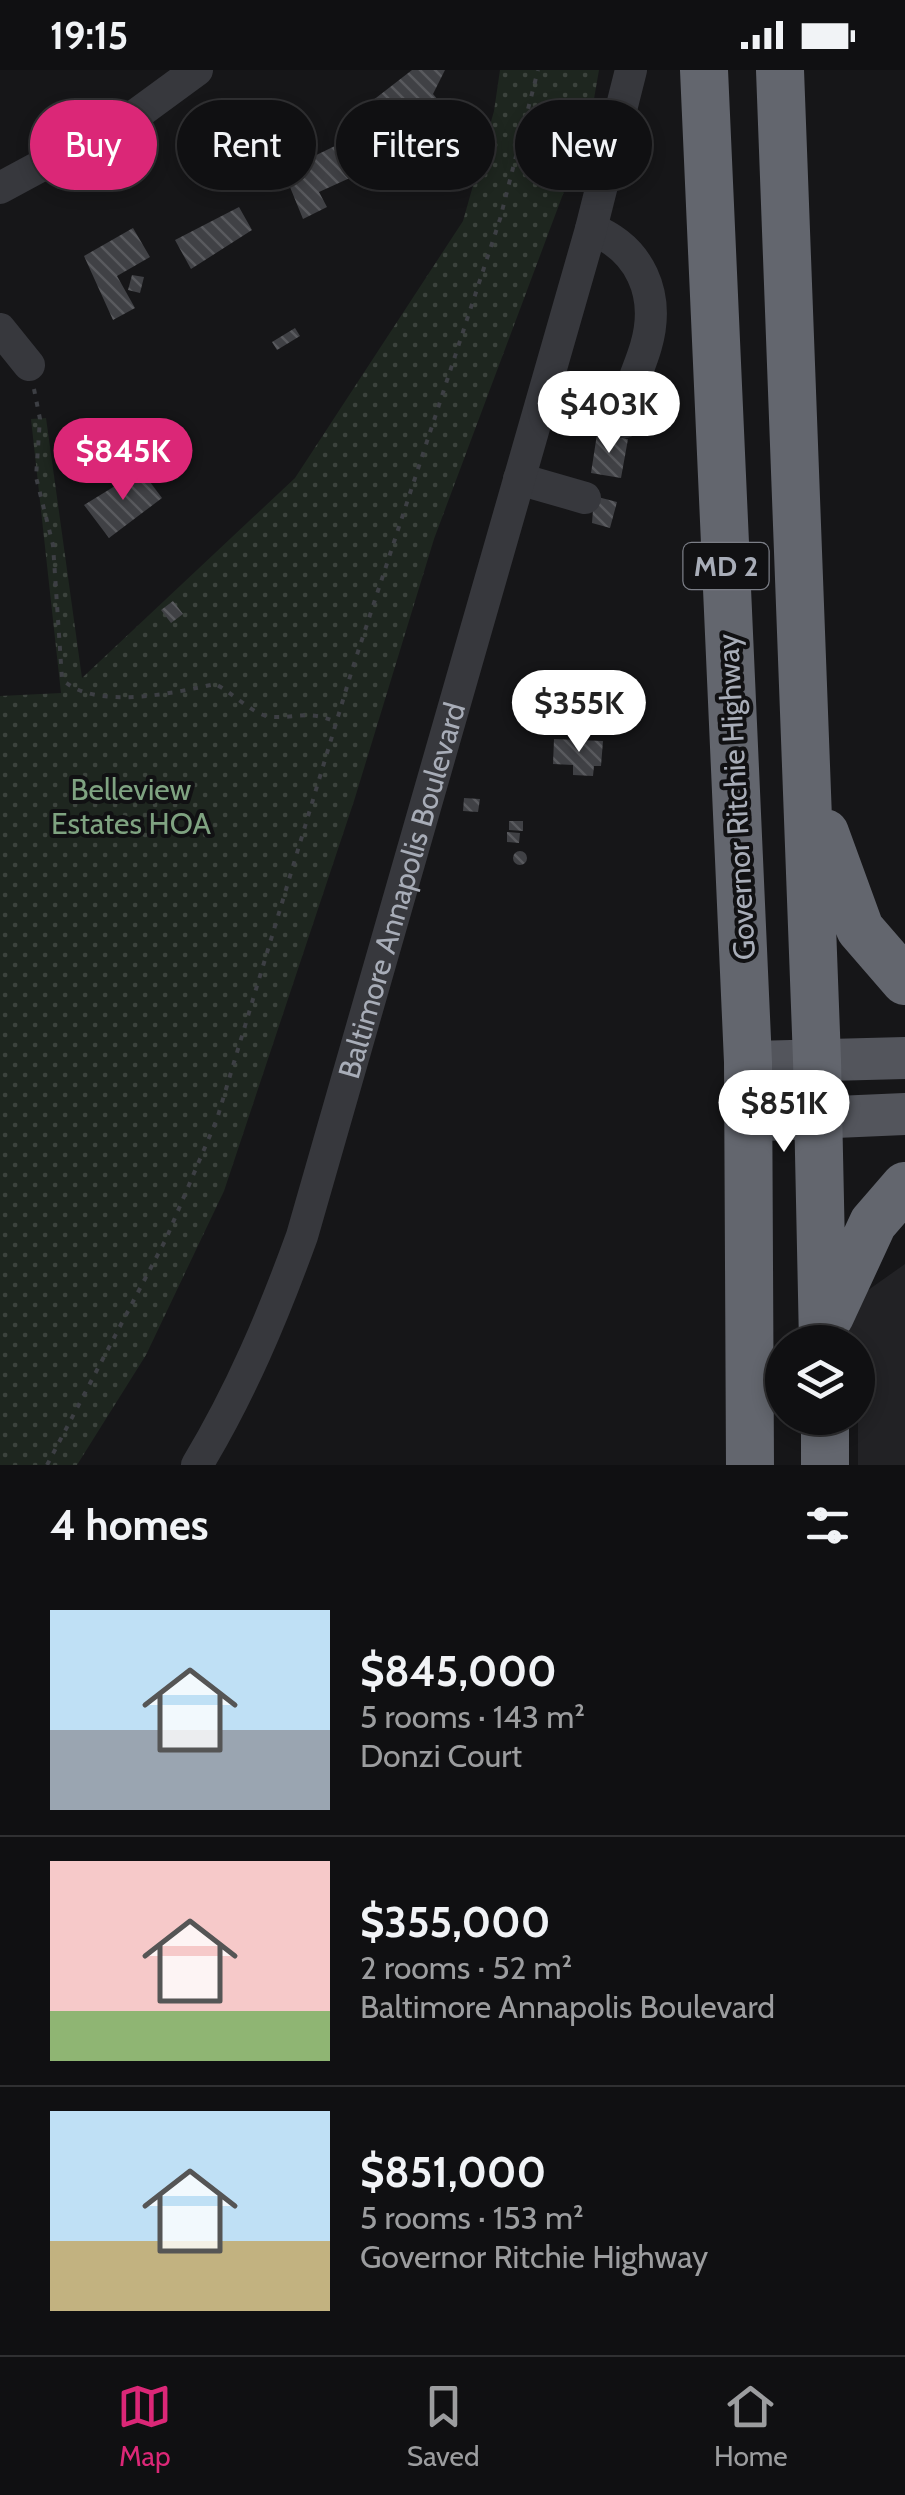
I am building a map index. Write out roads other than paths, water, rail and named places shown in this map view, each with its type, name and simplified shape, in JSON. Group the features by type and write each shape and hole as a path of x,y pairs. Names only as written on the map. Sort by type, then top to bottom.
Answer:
{"highway":[{"name":"Governor Ritchie Highway","path":"704,70 748,1062 750,1465"},
{"name":"MD 2","path":"780,70 819,1117 823,1325"},
{"path":"805,763 840,882 860,929 905,981"},
{"path":"829,1325 866,1237 905,1186"},
{"path":"825,1435 826,1465"}],"main road":[{"path":"748,1062 905,1058"},
{"path":"746,1120 905,1114"}],"street":[{"path":"0,188 137,114 196,70"},
{"name":"Baltimore Annapolis Boulevard","path":"196,1465 228,1414 267,1331 302,1236 591,229 631,70"},
{"path":"591,229 618,240 640,268 649,299 647,343 625,398 625,422"},
{"path":"0,329 29,365"},
{"path":"519,479 585,498"}],"park label":[{"name":"Belleview Estates HOA","path":"131,806"}]}
